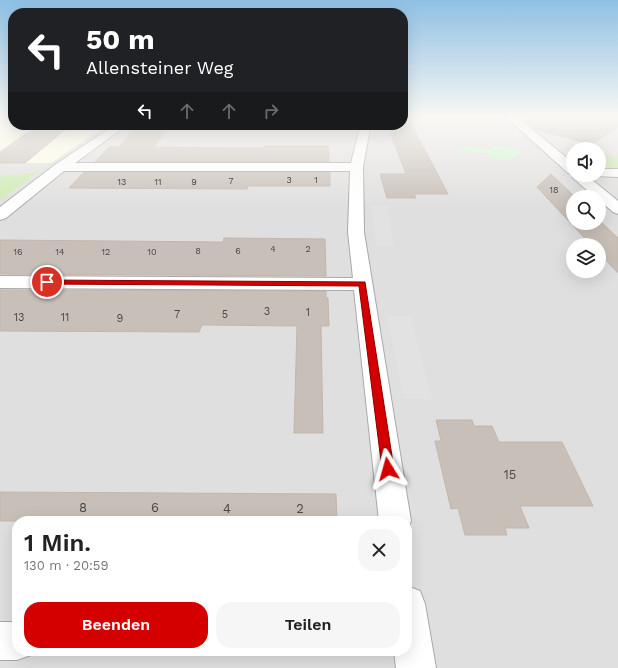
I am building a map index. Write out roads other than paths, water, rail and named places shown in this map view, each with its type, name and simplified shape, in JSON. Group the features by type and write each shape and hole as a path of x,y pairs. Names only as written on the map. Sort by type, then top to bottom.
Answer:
{"street":[{"path":"0,215 61,167 90,147"},
{"path":"360,147 356,167 356,227 395,516"},
{"path":"546,147 566,164"},
{"path":"61,167 356,167"},
{"path":"606,173 618,173"},
{"path":"586,182 618,209"},
{"path":"0,282 363,284"},
{"path":"0,641 12,641"}]}
